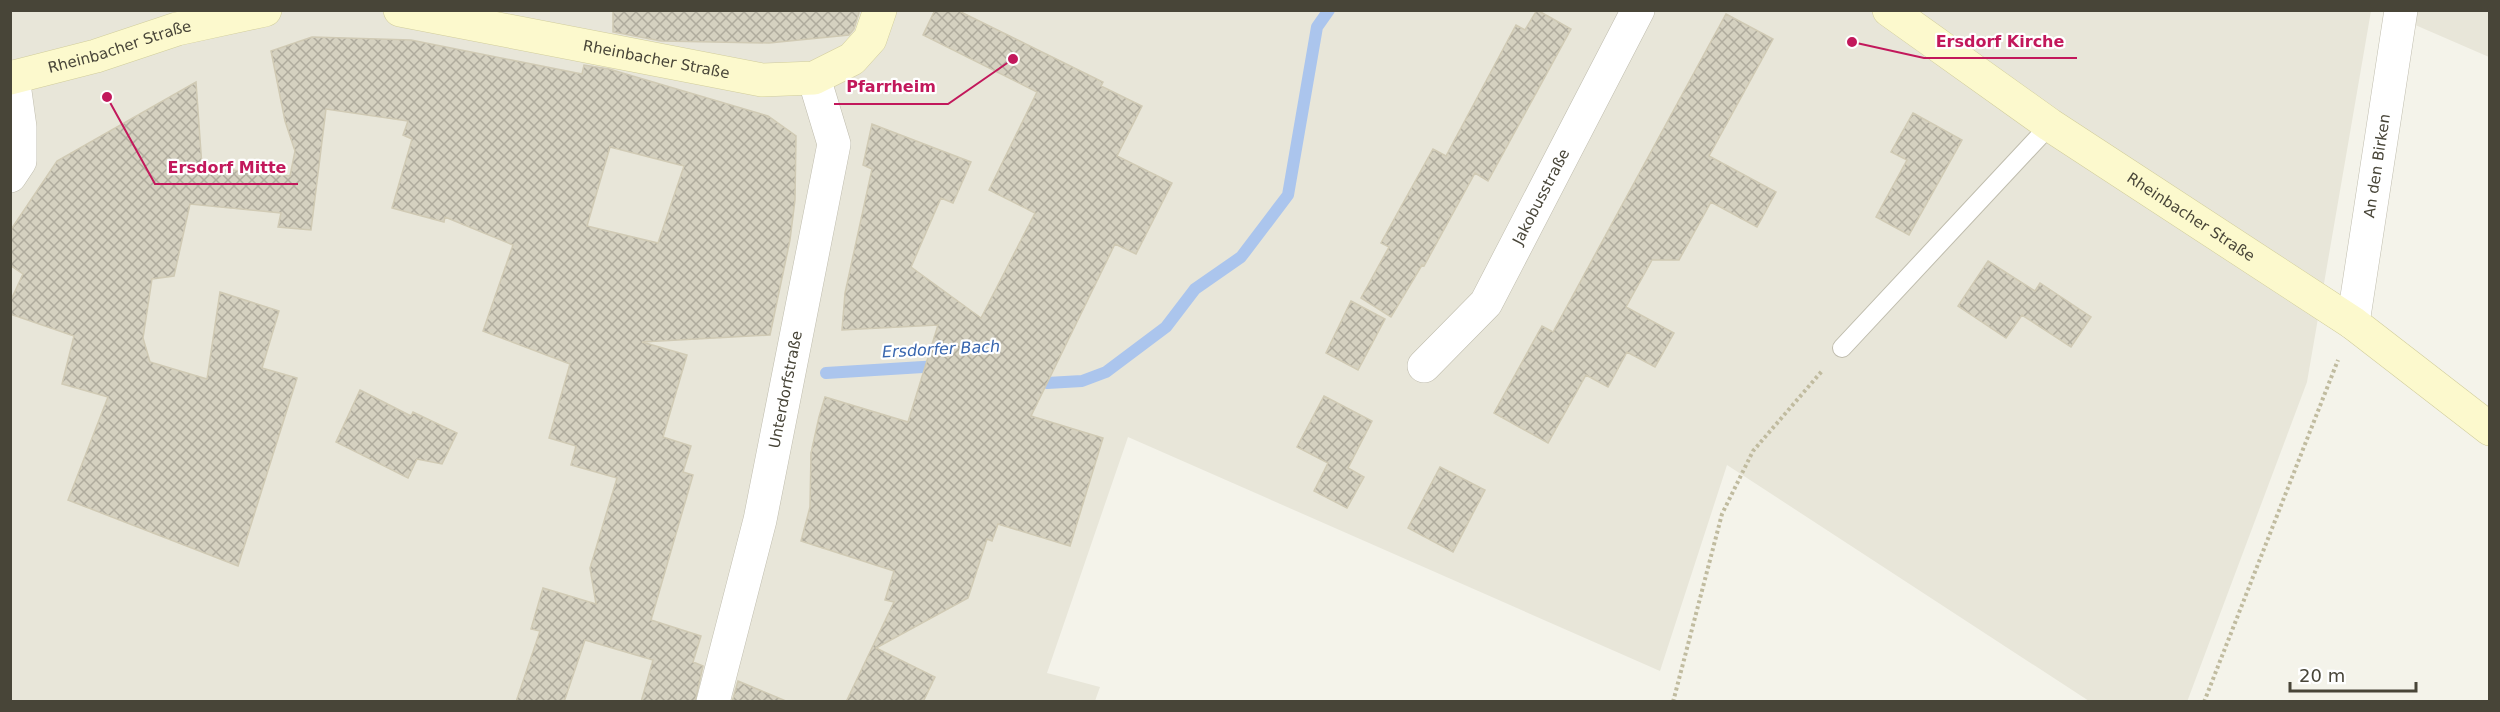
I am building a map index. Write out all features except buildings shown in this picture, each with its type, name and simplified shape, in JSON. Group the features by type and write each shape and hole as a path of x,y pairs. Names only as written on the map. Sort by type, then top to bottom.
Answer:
{"main road":[{"name":"Rheinbacher Straße","path":"12,78 96,56 177,29 265,10"},
{"name":"Rheinbacher Straße","path":"400,10 762,80 814,78 852,58 870,39 880,10"},
{"name":"Rheinbacher Straße","path":"1889,10 2050,125 2353,322 2490,429"}],"street":[{"name":"Jakobusstraße","path":"1424,366 1486,303 1638,10"},
{"name":"An den Birken","path":"2353,322 2401,10"},
{"path":"10,176 20,160 20,127 12,78"},
{"name":"Unterdorfstraße","path":"713,702 760,520 834,144 814,78"}],"lane":[{"path":"1842,348 2050,125"}],"path":[{"path":"2205,702 2353,322"},
{"path":"1673,702 1722,514 1753,451 1842,348"}],"shaded area":[{"path":"10,11 2371,11 2307,382 2187,702 2089,701 1727,465 1660,671 1128,437 1047,673 1100,687 1095,701 11,701"},
{"path":"2383,11 2489,11 2489,57"}],"waterway":[{"name":"Ersdorfer Bach","path":"1034,374 1047,383 1082,381 1106,372 1166,327 1195,289 1241,257 1288,195 1317,27 1329,10"},
{"name":"Ersdorfer Bach","path":"826,373 939,366"}],"place":[{"name":"Ersdorf Kirche","path":"1852,42"},
{"name":"Pfarrheim","path":"1013,59"},
{"name":"Ersdorf Mitte","path":"107,97"}]}
